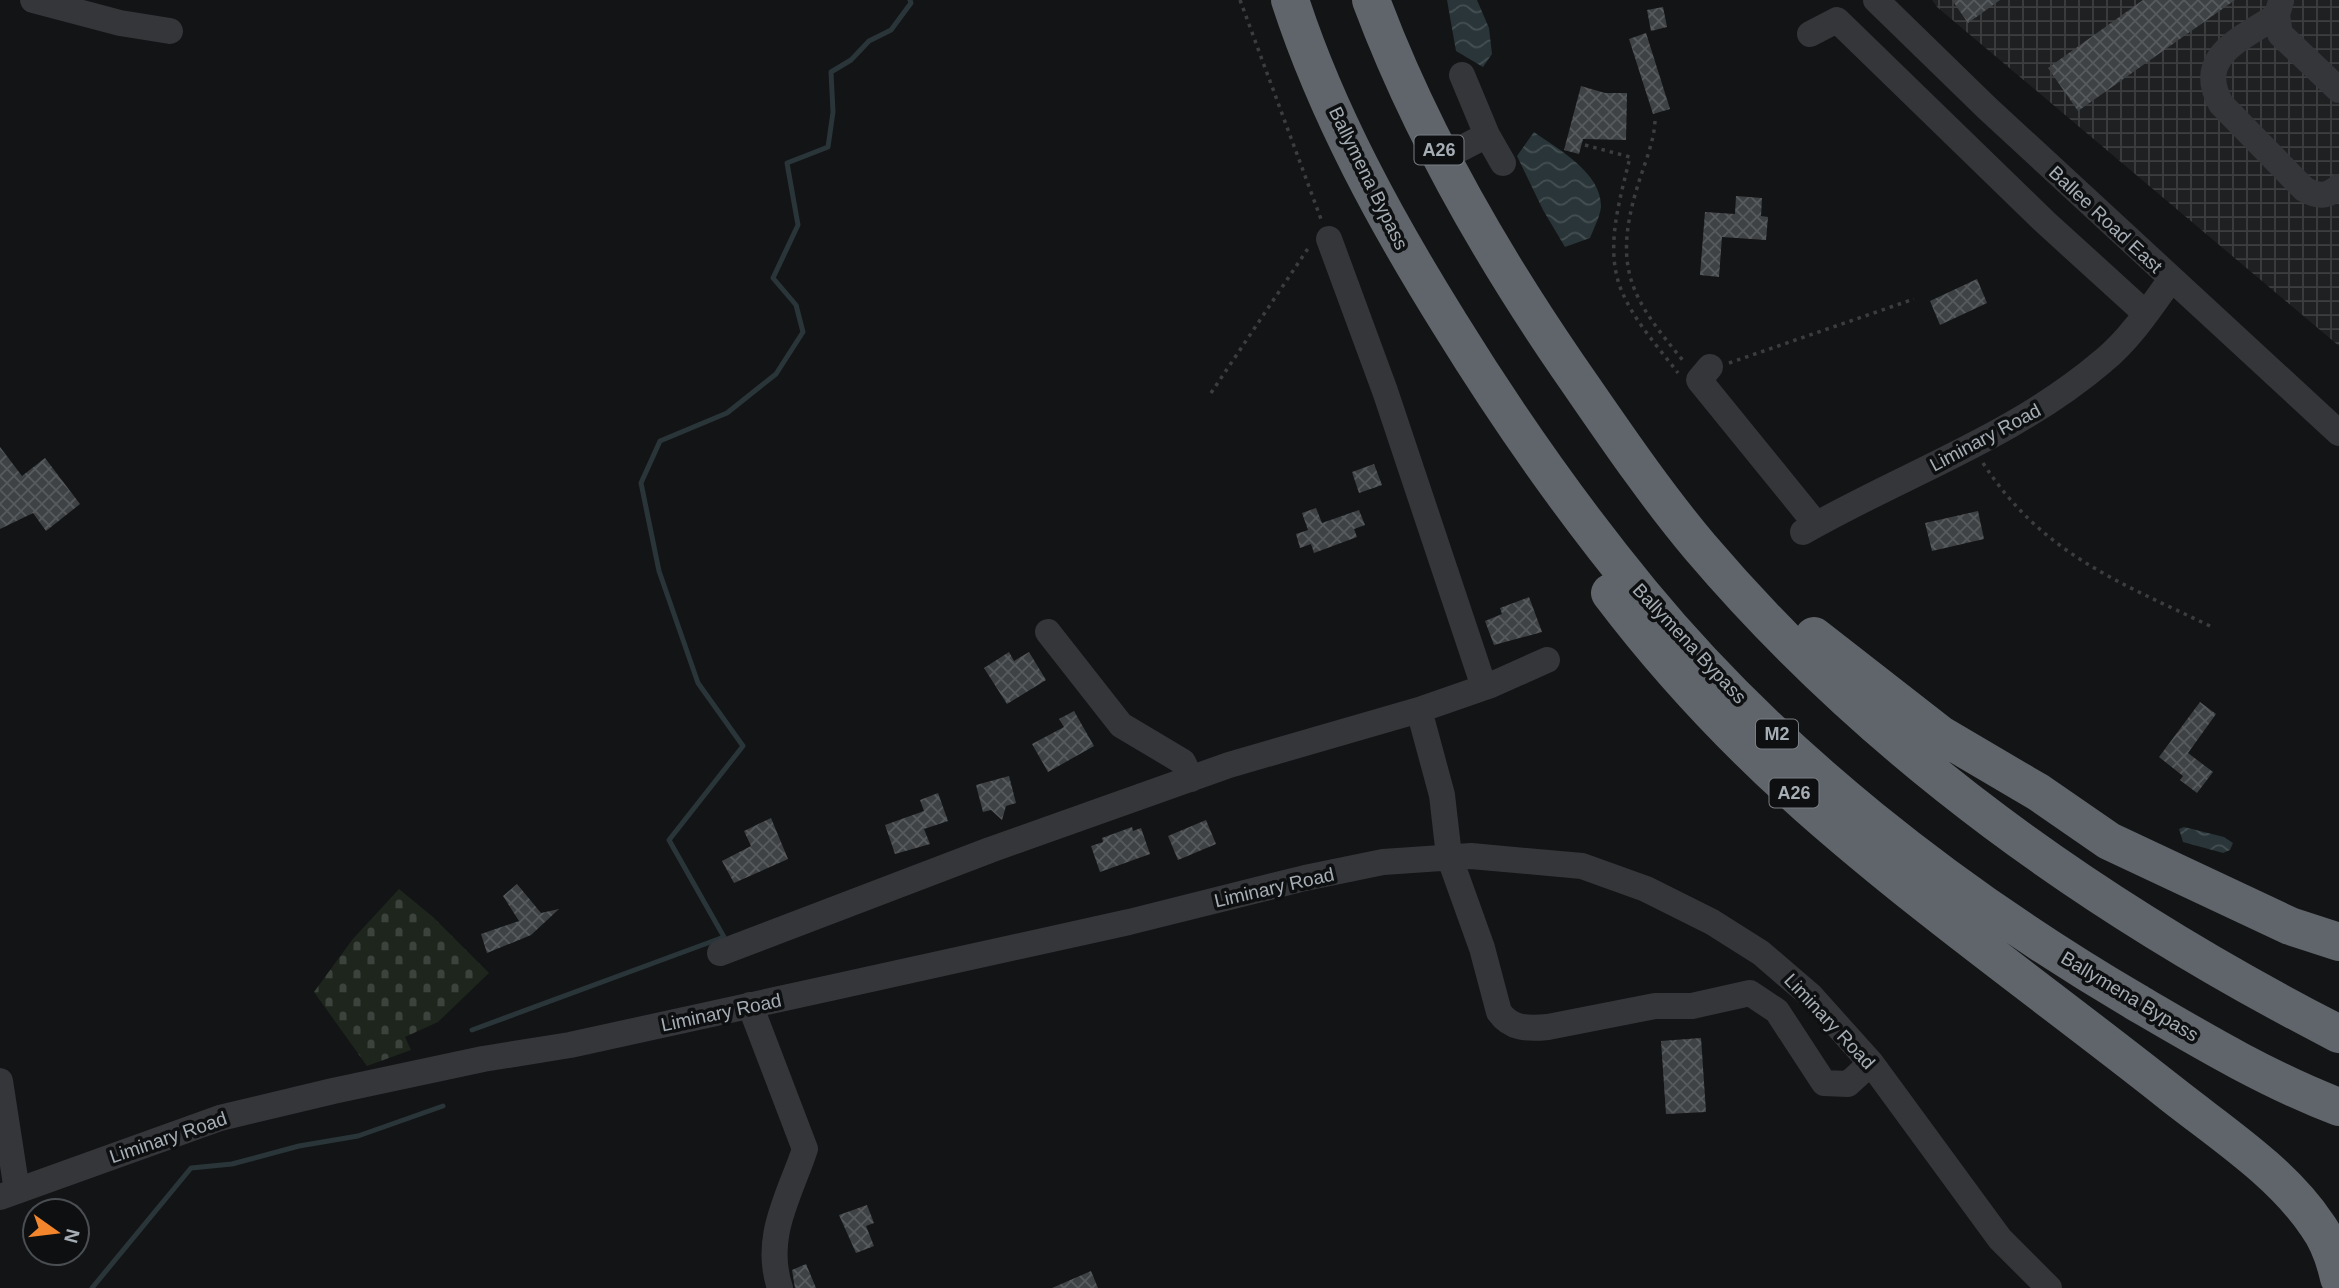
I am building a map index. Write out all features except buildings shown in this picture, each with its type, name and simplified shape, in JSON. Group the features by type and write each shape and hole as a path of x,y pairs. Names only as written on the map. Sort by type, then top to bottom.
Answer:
{"highway":[{"name":"Ballymena Bypass","path":"1290,0 1331,100 1374,193 1414,266 1537,459 1643,595 1714,673 1789,746 1909,849 2081,970 2236,1059 2339,1107"},
{"name":"A26","path":"1371,0 1391,54 1443,158 1518,294 1709,540 1828,648 1941,735 2038,792 2109,841 2290,926 2339,942"},
{"name":"A26","path":"1374,193 1396,251 1514,455 1590,567 1672,670 1761,763 1855,846 2168,1091 2289,1192 2317,1225 2336,1262 2339,1278"},
{"path":"1518,294 1626,450 1700,547 1880,732 1997,826 2101,898 2207,964 2339,1034"}],"street":[{"path":"33,0 120,23 170,31"},
{"name":"Ballee Road East","path":"1876,0 2171,279 2339,433"},
{"path":"2280,8 2280,34 2339,90"},
{"path":"2280,8 2218,56 2212,77 2214,92 2221,104 2304,189 2320,196 2339,187"},
{"path":"1810,34 1837,20 2045,222 2145,313"},
{"path":"1462,75 1487,135 1503,163"},
{"path":"1443,158 1487,135"},
{"path":"1329,239 1385,391 1484,687"},
{"name":"Liminary Road","path":"1698,377 1810,528 2018,423 2059,395 2106,359 2171,279"},
{"path":"1048,632 1121,725 1183,762 1191,779"},
{"path":"720,953 990,850 1191,779 1419,710 1484,687 1547,660"},
{"path":"1419,710 1442,795 1449,856 1482,948 1499,1012 1505,1020 1531,1028 1548,1027 1655,1006 1692,1006 1750,993 1777,1011 1824,1083 1848,1084 1871,1063"},
{"name":"Liminary Road","path":"8,1194 220,1118 333,1091 482,1059 570,1045 1116,925 1305,878 1383,862 1449,856 1520,859 1582,866 1646,889 1712,922 1761,953 1810,995 1871,1063 2000,1239 2049,1288"},
{"path":"750,1005 805,1149 779,1214 773,1266 780,1288"},
{"path":"0,1081 8,1194"}],"path":[{"path":"1211,393 1307,247 1329,239 1240,0"},
{"path":"1655,121 1629,219 1626,258 1630,280 1642,308 1698,377"},
{"path":"1585,145 1630,157 1614,234 1615,259 1622,292 1635,316 1698,377"},
{"path":"1698,377 1914,299"},
{"path":"1973,446 2030,522 2054,544 2092,570 2212,627"}],"shaded area":[{"path":"1932,0 2339,0 2339,346 1937,7"}],"green space":[{"path":"399,889 433,917 489,973 438,1022 405,1037 411,1050 367,1066 314,992 352,940"}],"water":[{"path":"1447,0 1477,0 1489,28 1492,54 1483,67 1456,51"},
{"path":"1534,132 1577,163 1594,183 1601,207 1590,238 1565,247 1543,210 1517,156"},
{"path":"2184,827 2224,837 2233,843 2230,850 2223,853 2183,842 2179,829"}],"waterway":[{"path":"472,1030 724,937 669,840 743,746 698,683 659,571 641,483 660,441 727,413 776,374 803,332 796,305 773,278 798,225 787,163 828,147 833,112 831,72 851,60 869,41 891,30 911,3 910,0"},
{"path":"92,1288 191,1168 232,1164 299,1146 358,1136 443,1106"}]}
